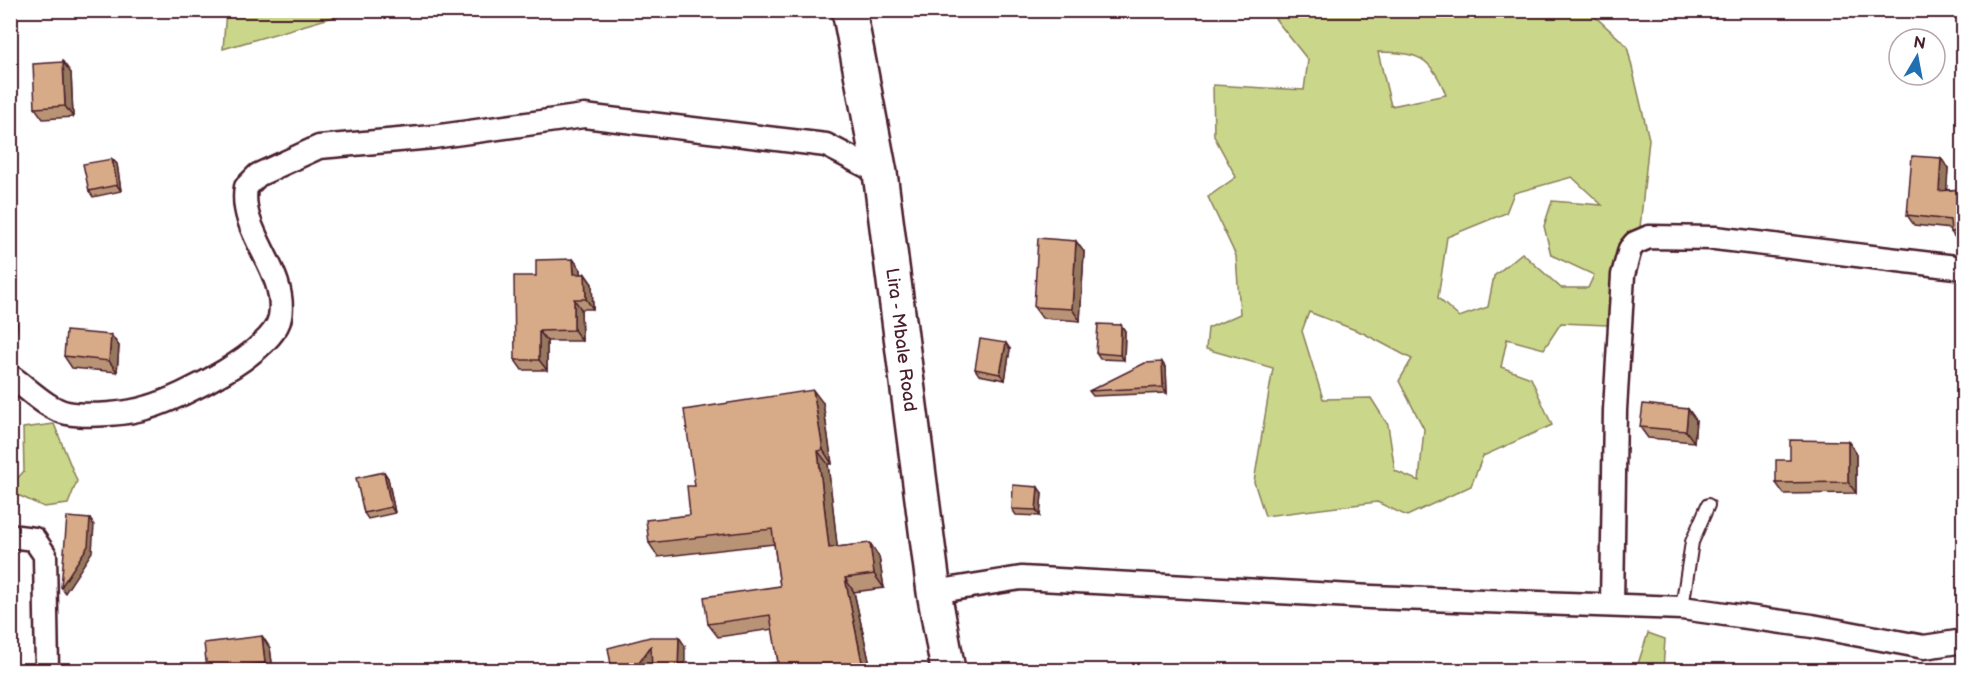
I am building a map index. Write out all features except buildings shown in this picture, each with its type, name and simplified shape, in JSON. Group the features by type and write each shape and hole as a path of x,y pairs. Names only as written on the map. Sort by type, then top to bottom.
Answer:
{"main road":[{"name":"Lira - Mbale Road","path":"849,10 880,173 934,592 948,670"}],"street":[{"path":"10,376 55,410 87,415 147,408 172,398 256,353 273,334 281,310 270,270 247,218 246,187 258,175 319,147 433,137 554,118 597,116 826,145 880,173"},
{"path":"1612,605 1615,410 1623,275 1630,249 1635,243 1648,237 1716,238 1964,268"},
{"path":"10,536 34,539 45,555 47,670"},
{"path":"934,592 1021,578 1371,597 1682,608 1812,626 1924,647 1964,641"}],"lane":[{"path":"1682,608 1692,542 1708,505"}],"green space":[{"path":"226,11 354,11 223,49"},
{"path":"1269,11 1589,11 1627,46 1649,139 1630,326 1561,323 1544,349 1507,339 1501,367 1531,378 1552,425 1483,456 1471,486 1407,516 1377,502 1265,516 1254,482 1273,368 1206,349 1208,328 1240,314 1236,256 1208,197 1236,177 1214,136 1213,85 1304,90 1308,60","holes":["1378,52 1413,55 1421,59 1435,72 1446,95 1391,106","1572,177 1602,205 1552,201 1544,226 1551,255 1594,275 1588,288 1561,288 1522,253 1494,276 1488,307 1459,317 1438,298 1447,237 1506,213 1514,193","1309,312 1363,333 1412,359 1399,381 1424,429 1419,481 1395,471 1388,425 1371,398 1323,399 1302,331"]},
{"path":"54,424 77,481 68,504 44,507 20,496 11,497 11,480 15,481 24,471 23,428"},
{"path":"1648,633 1665,639 1663,670 1636,670"}]}
